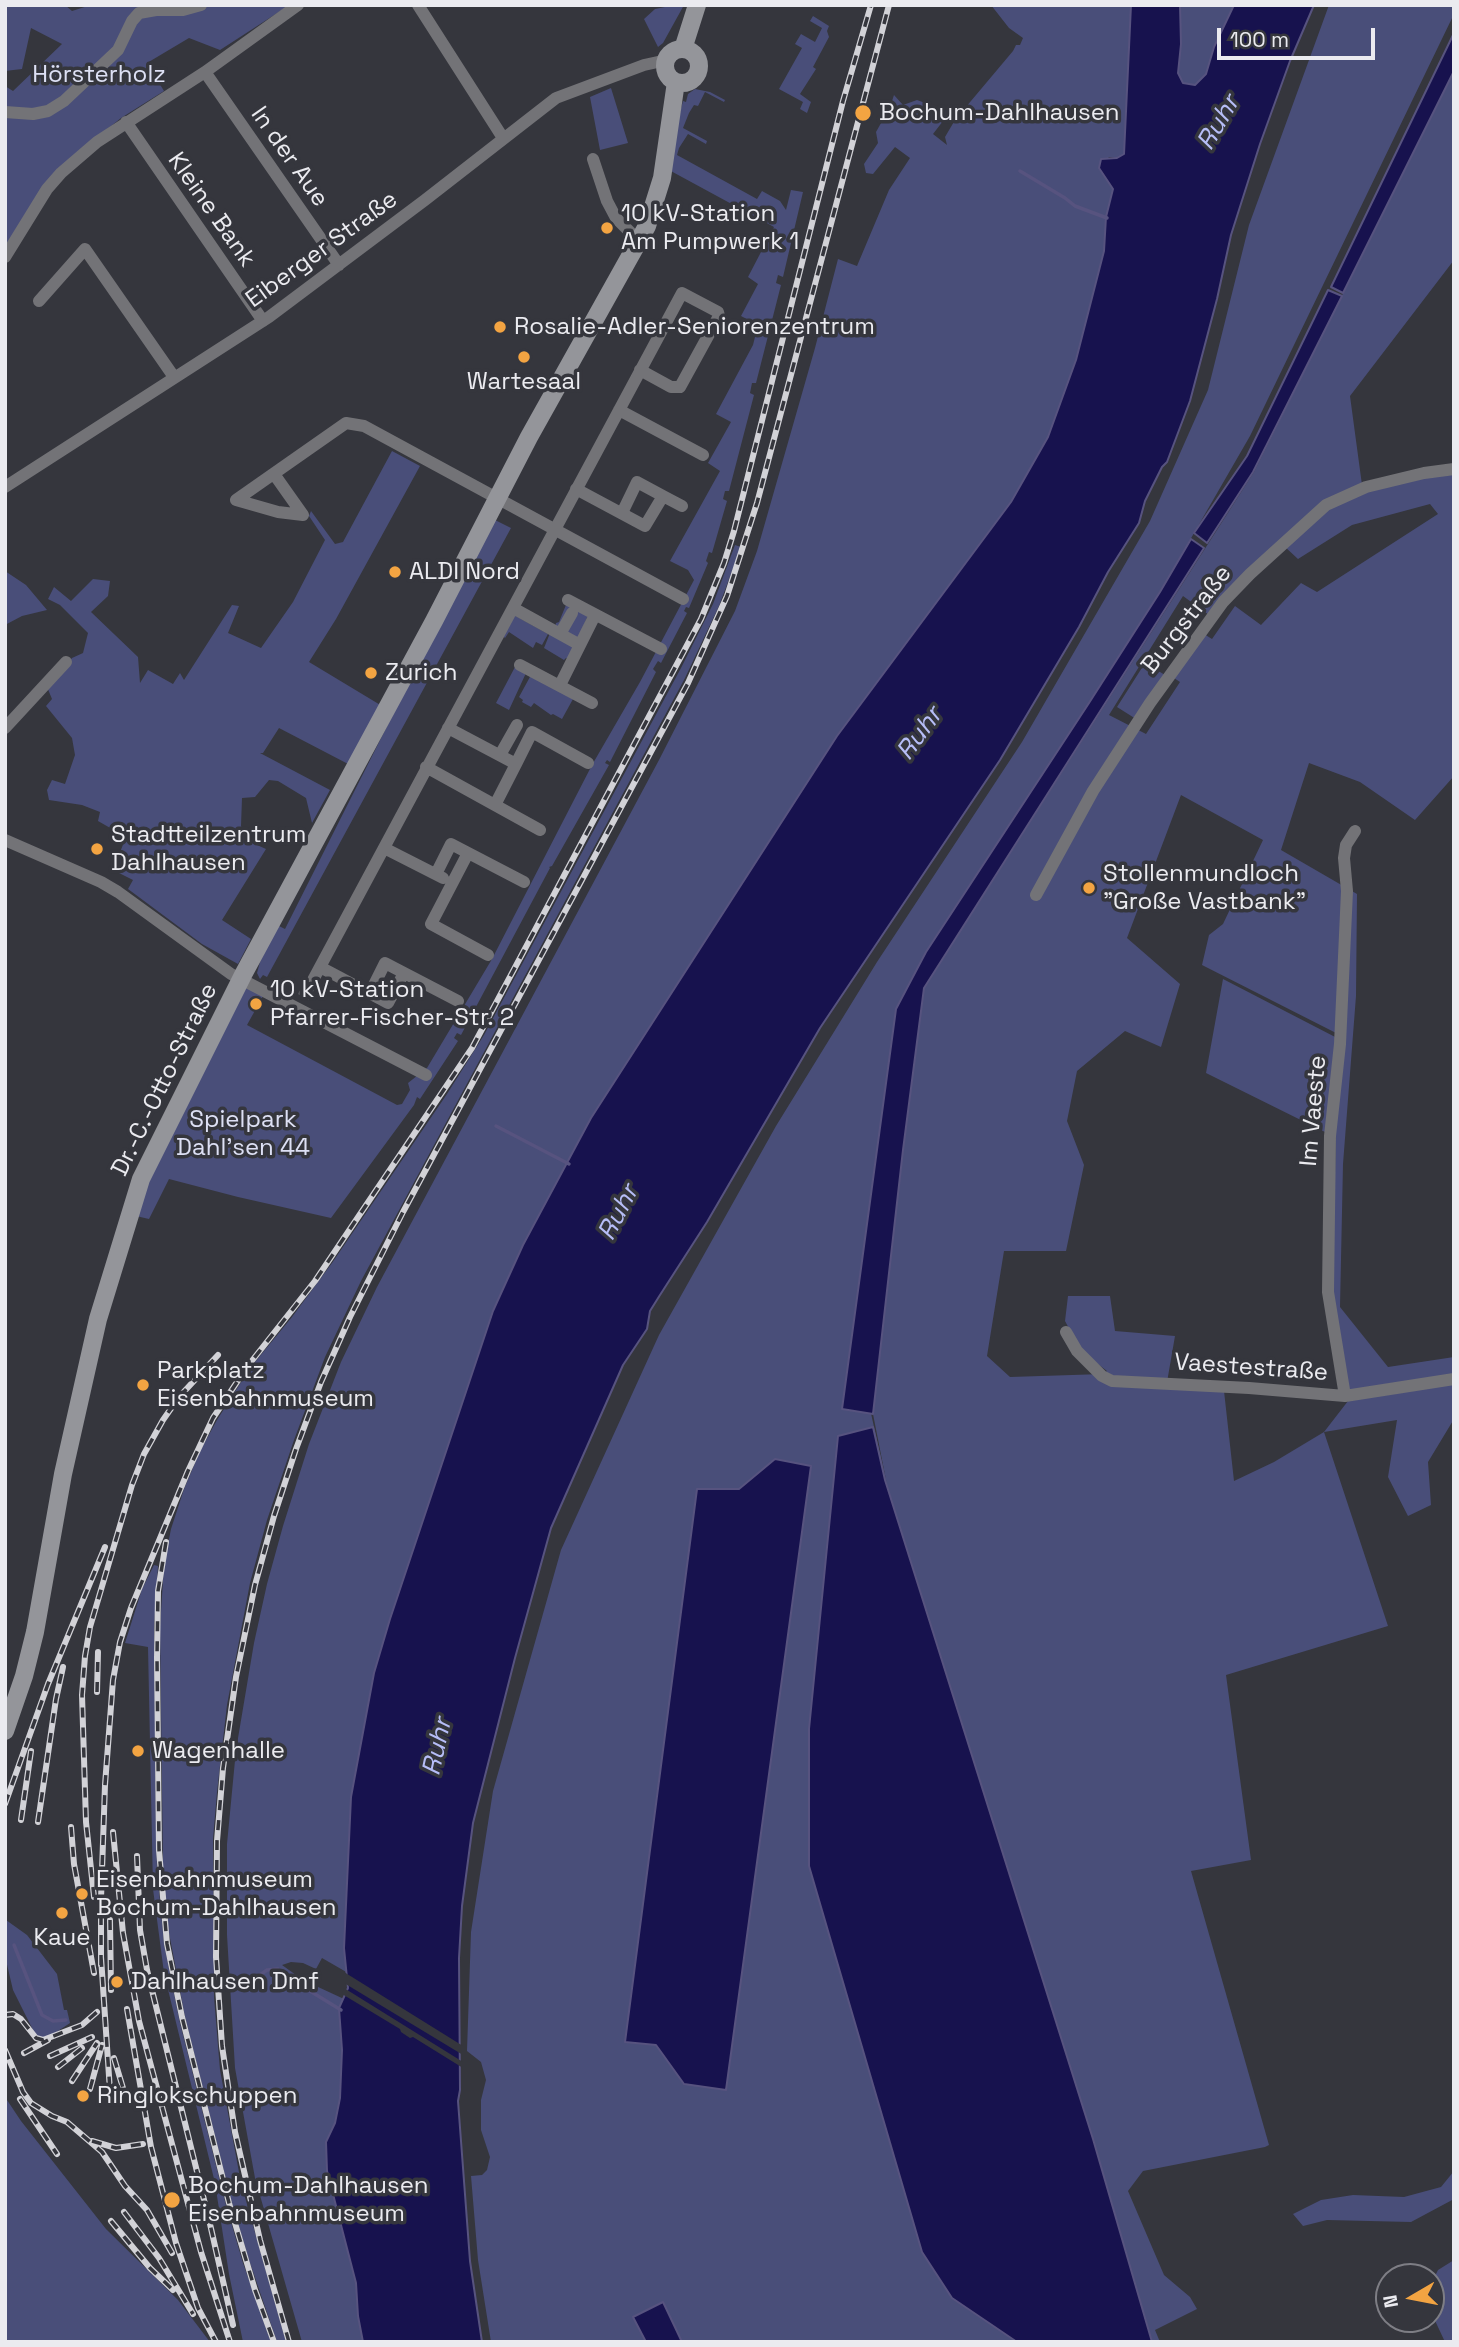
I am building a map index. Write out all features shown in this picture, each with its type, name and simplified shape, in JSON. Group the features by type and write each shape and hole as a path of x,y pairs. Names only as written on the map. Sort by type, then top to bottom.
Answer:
{"street":[{"path":"5,112 33,114 47,111 64,102 118,50 132,21 139,13 183,10 201,5"},
{"path":"5,257 47,189 97,142 205,72 299,5"},
{"path":"418,5 503,138"},
{"path":"683,49 697,5"},
{"path":"683,49 696,56 699,70 696,77 689,82 676,82 667,72 667,60 675,51 683,49"},
{"name":"Eiberger Straße","path":"5,487 263,321 556,98 643,65 667,60"},
{"name":"In der Aue","path":"205,72 339,265"},
{"name":"Dr.-C.-Otto-Straße","path":"5,1731 24,1676 35,1632 63,1474 98,1319 141,1179 241,979 435,621 529,436 639,241 662,178 676,82"},
{"name":"Kleine Bank","path":"126,122 263,321"},
{"path":"593,159 607,201 616,218 639,241"},
{"path":"38,301 85,249 174,377"},
{"path":"313,979 426,767 513,608 576,489 640,370 682,293 718,312 719,316 683,385 671,387 640,370"},
{"path":"619,410 703,455"},
{"path":"274,474 303,515 296,518 264,514 230,501 274,474 346,423 365,426 683,599"},
{"name":"Burgstraße","path":"1037,895 1087,802 1150,703 1223,602 1250,574 1326,505 1366,486 1454,468"},
{"path":"622,513 638,482 682,506"},
{"path":"576,489 645,526 663,496"},
{"path":"560,634 570,606 595,615 661,649"},
{"path":"513,608 580,645"},
{"path":"560,685 595,615"},
{"path":"5,728 66,663"},
{"path":"520,665 592,703"},
{"path":"500,755 511,722 588,763"},
{"path":"448,728 516,764"},
{"path":"495,805 532,732"},
{"path":"426,767 540,830"},
{"name":"Im Vaeste","path":"1345,1396 1328,1292 1330,1136 1340,1044 1346,891 1344,858 1346,845 1355,831"},
{"path":"5,840 86,874 118,892 230,974 300,1002 426,1074"},
{"path":"436,874 451,844 524,882"},
{"path":"384,848 452,883"},
{"path":"467,853 431,925 488,955"},
{"path":"370,993 385,963 458,1001"},
{"path":"320,967 388,1003 404,973"},
{"name":"Vaestestraße","path":"1066,1332 1077,1351 1102,1376 1112,1381 1345,1396 1454,1379"}],"green space":[{"name":"Hörsterholz","path":"5,5 65,5 72,11 91,5 284,5 285,8 220,50 189,38 147,63 164,91 121,118 60,168 5,249 5,86 13,91 62,44 31,28 22,69 5,71"},
{"path":"684,5 663,43 658,47 644,19 655,9"},
{"path":"991,5 1131,5 1124,155 1109,157 1099,168 1114,189 1106,217 1104,251 1076,360 1048,437 1011,502 837,736 591,1118 523,1245 493,1311 374,1673 351,1797 344,1948 348,1973 322,1958 316,1969 303,1963 291,1962 282,1965 303,1980 344,1999 339,2009 342,2050 340,2098 335,2123 326,2142 327,2171 356,2283 363,2342 302,2342 255,2178 235,2068 227,1935 227,1844 236,1750 254,1643 283,1526 309,1444 341,1362 377,1287 659,760 735,611 757,551 838,259 857,266 889,190 910,158 895,147 873,174 866,173 864,164 878,143 876,132 894,95 903,105 917,100 950,112 933,134 947,145 945,137 955,120 1016,45 1020,45 1023,38 1009,28"},
{"path":"1180,5 1234,5 1214,47 1206,74 1196,85 1183,83 1177,73 1181,44"},
{"path":"1329,5 1454,5 1454,14 1250,436 1160,592 896,1009 877,1152 870,1409 887,1485 873,1414 924,988 1254,472 1454,71 1454,260 1350,396 1362,485 1454,472 1454,776 1415,820 1360,782 1309,763 1281,850 1357,894 1356,996 1343,1164 1340,1307 1388,1367 1454,1357 1454,1419 1428,1462 1431,1505 1408,1516 1388,1477 1397,1420 1324,1432 1388,1626 1226,1675 1251,1860 1191,1871 1269,2145 1143,2171 1128,2191 1164,2275 1190,2297 1197,2309 1155,2330 1160,2342 491,2342 478,2260 471,2176 482,2175 487,2170 490,2157 481,2130 481,2100 486,2080 481,2062 467,2051 471,1932 493,1791 561,1550 659,1335 776,1126 877,962 1022,742 1150,521 1208,390 1249,225","holes":["1430,504 1438,514 1317,592 1301,583 1261,625 1235,606 1212,639 1204,634 1174,678 1180,682 1146,734 1109,715 1183,596 1209,615 1284,546 1298,559 1352,525","1181,795 1263,840 1223,924 1209,935 1202,965 1338,1034 1332,1311 1348,1401 1324,1432 1274,1462 1234,1481 1224,1391 1166,1388 1175,1336 1115,1331 1110,1296 1068,1296 1065,1321 1081,1351 1107,1371 1103,1374 1010,1377 987,1356 1004,1251 1066,1251 1084,1165 1067,1121 1077,1071 1125,1031 1161,1047 1180,984 1127,938","775,1459 684,2084 656,2045 625,2042 697,1489 739,1489"]},
{"path":"813,16 829,26 829,37 813,67 816,69 800,94 811,102 807,113 800,109 803,102 779,89 802,48 795,44 801,34 815,42 822,28 810,21"},
{"path":"611,88 628,143 600,150 590,97"},
{"name":"Spielpark Dahl’sen 44","path":"695,89 710,92 725,100 724,102 705,92 698,106 694,105 689,113 683,128 707,141 706,144 688,134 677,155 757,199 762,191 780,201 786,210 791,190 803,192 783,277 778,275 776,283 781,285 756,383 752,383 750,393 754,395 729,491 725,491 723,499 727,501 712,553 709,552 706,561 708,563 689,608 686,607 684,611 687,613 661,663 658,661 653,669 656,672 610,762 607,760 605,763 609,765 549,867 461,1035 457,1033 454,1038 458,1041 420,1099 417,1097 414,1105 331,1218 169,1179 149,1219 136,1216 153,1170 245,987 263,996 247,1025 397,1105 402,1104 410,1090 408,1083 427,1068 492,959 592,765 694,580 688,570 670,561 720,471 708,463 731,422 716,414 753,345 758,325 741,316 758,284 748,277 774,227 669,170 674,134 683,101 686,102 688,94"},
{"path":"392,451 420,466 336,619 309,662 382,706 350,765 279,728 263,753 260,753 330,790 312,823 306,798 278,781 269,780 255,797 242,798 241,826 248,841 266,849 222,920 251,939 238,964 202,944 128,889 133,880 113,870 126,837 98,821 100,812 82,805 49,800 47,790 52,780 65,784 75,755 72,738 46,706 52,699 47,687 72,658 83,653 88,633 60,605 48,599 54,587 71,601 93,579 110,581 108,596 91,612 138,657 140,683 148,670 173,684 180,673 184,680 232,605 239,606 228,633 261,648 293,602 325,540 309,516 311,511 335,544 343,542"},
{"path":"495,520 511,528 267,977 263,975 260,979 257,973 260,962 277,925 285,929 439,623"},
{"path":"735,545 741,547 719,606 685,678 361,1281 325,1357 267,1520 250,1583 227,1705 217,1792 213,1839 214,1997 220,2070 241,2183 286,2342 277,2342 232,2203 185,2017 166,1917 160,1628 164,1564 171,1529 200,1451 217,1420 250,1368 332,1263 484,1035 681,668 713,604"},
{"path":"5,571 26,585 47,610 22,616 5,625"},
{"path":"568,600 588,615 570,659 564,660 544,648 550,633 554,633"},
{"path":"512,614 548,634 542,645 536,642 533,648 509,632 505,638 502,635"},
{"path":"1145,663 1165,675 1136,719 1117,707"},
{"path":"515,667 526,673 509,710 496,703"},
{"path":"531,675 573,699 562,719 534,703 531,707 522,702 519,697"},
{"path":"1223,979 1339,1039 1329,1134 1206,1073"},
{"path":"154,1565 158,1566 154,1627 157,1870 164,1944 180,2023 226,2205 271,2342 243,2342 215,2183 164,1973 153,1889 148,1647 125,1643 142,1589"},
{"path":"6,1920 27,1935 57,1974 64,2010 67,2010 70,2023 52,2035 41,2038 35,2034 13,1990 5,1956"},
{"path":"5,2097 106,2229 178,2300 210,2342 5,2342"},
{"path":"1454,2171 1454,2199 1411,2222 1327,2220 1303,2226 1293,2214 1321,2200 1353,2195 1404,2197 1441,2187"},
{"path":"1454,2260 1454,2342 1445,2342 1441,2333 1445,2333 1445,2266"}],"water":[{"name":"Ruhr","path":"1131,5 1180,5 1181,44 1178,73 1183,83 1195,85 1206,74 1214,47 1234,5 1314,5 1260,144 1231,235 1190,401 1167,462 1145,501 1139,523 1000,760 820,1028 707,1222 650,1311 647,1329 623,1365 551,1528 473,1823 462,1906 458,2101 470,2261 482,2342 363,2342 356,2283 327,2171 326,2142 335,2123 340,2098 342,2050 339,2008 348,1988 344,1948 351,1797 374,1673 390,1619 493,1311 523,1245 591,1118 837,736 1011,502 1048,437 1076,360 1104,251 1106,217 1113,189 1099,168 1101,159 1117,158 1124,154"},
{"path":"1454,33 1454,71 1343,293 1331,287"},
{"path":"1328,290 1342,296 1253,472 1207,543 1194,533 1247,456"},
{"path":"1191,539 1204,548 924,988 873,1414 842,1409 896,1009 926,952 1089,703"},
{"path":"873,1427 885,1480 1093,2139 1152,2342 1017,2342 952,2298 922,2252 809,1866 809,1729 838,1436"},
{"path":"775,1459 811,1466 726,2090 684,2084 656,2045 625,2042 697,1489 739,1489"},
{"path":"663,2302 682,2342 646,2342 633,2317"}],"pier":[{"path":"344,1972 463,2046 463,2055 344,1983"},
{"path":"344,1988 463,2062 463,2068 342,1994"}],"waterway":[{"path":"1020,171 1075,206 1107,218"},
{"path":"496,1126 569,1164"},
{"path":"14,1945 42,2015 53,2021 66,2020"},
{"path":"257,1977 267,1970 278,1969"},
{"path":"292,1980 341,2010"}],"tunnel":[{"path":"303,997 313,980"}],"railway":[{"path":"101,1965 105,1785 113,1680 120,1642 131,1608 213,1418 247,1367 315,1281 472,1048 701,619 734,531 843,101 871,5"},
{"path":"289,2342 260,2240 235,2132 222,2046 216,1957 217,1841 223,1768 236,1677 255,1585 296,1449 321,1382 350,1317 403,1212 688,683 727,596 757,503 889,5"},
{"path":"94,1897 86,1822 82,1695 90,1627 132,1485 144,1454 179,1397 218,1355"},
{"path":"166,1542 158,1591 157,1658 159,1850 167,1944 182,2017 229,2203 274,2342"},
{"path":"5,1804 48,1684 105,1547"},
{"path":"97,1692 98,1652"},
{"path":"38,1822 63,1667"},
{"path":"21,1820 31,1751"},
{"path":"71,1827 74,1864 94,1973"},
{"path":"113,1832 123,1933 139,2021 201,2252 230,2342"},
{"path":"137,1856 140,1930 147,1970 233,2325"},
{"path":"110,1920 111,1990"},
{"path":"101,1957 110,2091"},
{"path":"127,2009 151,2147 176,2243 198,2308 216,2342"},
{"path":"5,2015 13,2014 21,2019 36,2038 43,2040 82,2025 97,2012"},
{"path":"50,2056 92,2037"},
{"path":"24,2053 48,2040"},
{"path":"72,2081 97,2043"},
{"path":"90,2089 102,2045"},
{"path":"58,2067 82,2048"},
{"path":"5,2050 23,2092 31,2103 67,2122 102,2152 125,2186 147,2210 172,2253"},
{"path":"114,2058 123,2088"},
{"path":"20,2099 57,2154"},
{"path":"92,2141 116,2148 143,2144"},
{"path":"124,2212 159,2258 193,2314"},
{"path":"111,2221 150,2268 173,2290"}],"place":[{"name":"Bochum-Dahlhausen","path":"863,113"},
{"name":"10 kV-Station Am Pumpwerk 1","path":"607,228"},
{"name":"Rosalie-Adler-Seniorenzentrum","path":"500,327"},
{"name":"Wartesaal","path":"524,357"},
{"name":"ALDI Nord","path":"395,572"},
{"name":"Zurich","path":"371,673"},
{"name":"Stadtteilzentrum Dahlhausen","path":"97,849"},
{"name":"Stollenmundloch \"Große Vastbank\"","path":"1089,888"},
{"name":"10 kV-Station Pfarrer-Fischer-Str. 2","path":"256,1004"},
{"name":"Parkplatz Eisenbahnmuseum","path":"143,1385"},
{"name":"Wagenhalle","path":"138,1751"},
{"name":"Eisenbahnmuseum Bochum-Dahlhausen","path":"82,1894"},
{"name":"Kaue","path":"62,1913"},
{"name":"Dahlhausen Dmf","path":"117,1982"},
{"name":"Ringlokschuppen","path":"83,2096"},
{"name":"Bochum-Dahlhausen Eisenbahnmuseum","path":"172,2200"}]}
